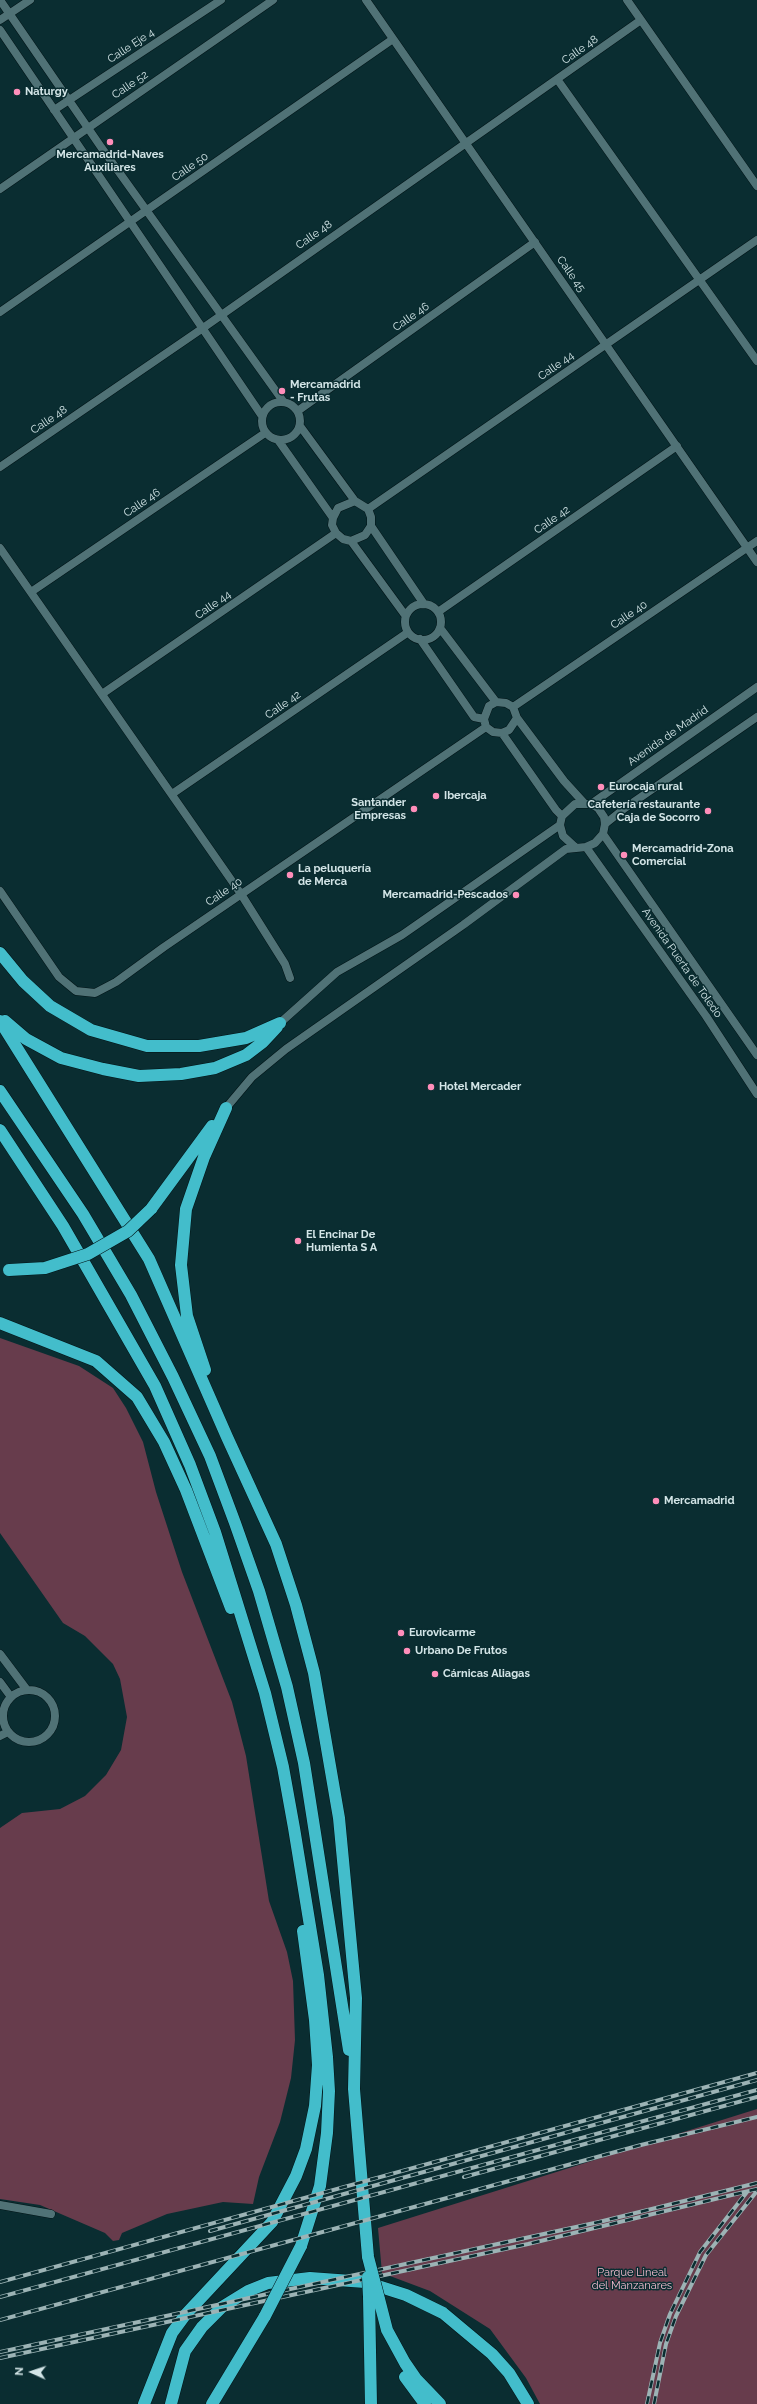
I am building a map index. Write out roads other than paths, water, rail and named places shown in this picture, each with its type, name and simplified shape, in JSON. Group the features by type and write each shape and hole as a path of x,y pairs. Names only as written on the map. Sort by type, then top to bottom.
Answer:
{"highway":[{"path":"0,953 23,981 50,1006 92,1030 147,1046 199,1046 246,1038 280,1023"},
{"path":"0,1017 26,1039 61,1058 103,1069 139,1076 180,1074 215,1068 246,1055 264,1042 280,1023"},
{"path":"0,1021 34,1073 149,1260 276,1544 298,1612 326,1736 339,1818 356,1998 353,2076"},
{"path":"0,1091 83,1214 131,1295 173,1377 210,1456 235,1523 259,1592 285,1680 304,1763 353,2076 368,2252 374,2298 371,2404"},
{"path":"4,1269 45,1268 88,1254 128,1231 151,1209 226,1108"},
{"path":"226,1108 204,1157 186,1209 181,1265 187,1316 227,1437"},
{"path":"0,1130 63,1226 155,1386 190,1465 215,1532 265,1693 283,1767 294,1828 318,1975 329,2090 327,2133 320,2186 301,2246 265,2316 212,2404"},
{"path":"0,1323 96,1361 137,1397 164,1442 186,1490 241,1637 265,1693"},
{"path":"144,2404 172,2333 186,2314 272,2222 296,2176 306,2149 315,2106 318,2065 294,1828"},
{"path":"171,2404 185,2351 202,2327 222,2307 248,2291 268,2283 310,2278 365,2282 406,2295 443,2313 492,2354 509,2373 528,2404"},
{"path":"374,2298 387,2330 416,2380 440,2404"},
{"path":"387,2330 387,2336 396,2360 425,2404"}],"street":[{"path":"0,0 146,210 283,401 292,404 299,410 300,426 355,501 368,509 371,517 371,526 365,535 350,541"},
{"path":"0,20 30,0"},
{"name":"Calle Eje 4","path":"54,110 221,0"},
{"name":"Calle 52","path":"0,189 273,0"},
{"name":"Calle 45","path":"366,0 757,562"},
{"path":"626,0 757,186"},
{"name":"Calle 48","path":"0,467 203,328 641,20"},
{"path":"0,30 262,416"},
{"name":"Calle 50","path":"0,312 393,39"},
{"path":"557,79 698,281 757,360"},
{"name":"Calle 44","path":"368,509 757,240"},
{"name":"Calle 46","path":"299,410 535,242"},
{"path":"283,401 274,404 262,416 261,424 265,433 271,438 278,440 289,439 300,426"},
{"name":"Calle 46","path":"31,592 265,433"},
{"path":"278,440 333,518"},
{"name":"Calle 42","path":"438,612 677,446"},
{"path":"355,501 338,508 333,518 332,525 336,533 343,539 350,541 405,615"},
{"path":"371,526 424,604 438,612 440,628 496,702"},
{"name":"Calle 44","path":"102,694 336,533"},
{"name":"Calle 40","path":"513,707 757,541"},
{"path":"0,548 241,894 285,964 290,978"},
{"path":"424,604 415,605 405,615 404,625 407,632 420,639 474,716 485,723 493,732 502,733 509,730 517,718"},
{"path":"420,639 429,638 440,628"},
{"name":"Calle 42","path":"172,794 407,632"},
{"name":"Avenida de Madrid","path":"587,803 757,687"},
{"path":"226,1108 252,1077 286,1049 463,925 566,849 586,847 595,843 603,834 605,824 604,817 598,808 587,803 564,781 517,718 513,707 506,703 496,702 489,706 485,723"},
{"path":"605,824 625,808 757,717"},
{"name":"Calle 40","path":"0,891 59,977 76,991 95,993 116,982 485,723"},
{"path":"502,733 556,810 562,816"},
{"path":"575,847 563,836 560,825 562,816 566,810 575,804 587,803"},
{"path":"280,1023 325,981 337,972 402,935 560,825"},
{"name":"Avenida Puerta de Toledo","path":"603,834 757,1054"},
{"name":"Avenida Puerta de Toledo","path":"586,847 706,1016 757,1094"},
{"path":"0,1654 27,1690"},
{"path":"0,1682 11,1697"},
{"path":"27,1690 44,1694 55,1709 53,1727 41,1740 32,1742 15,1739 8,1732 4,1723 3,1714 6,1704 11,1697 27,1690"},
{"path":"0,1736 8,1732"},
{"path":"0,2205 50,2214"}],"railway":[{"path":"0,2282 757,2073"},
{"path":"210,2231 757,2080"},
{"path":"0,2297 757,2090"},
{"path":"464,2177 757,2097"},
{"path":"0,2320 641,2145 757,2117"},
{"path":"0,2352 599,2222 757,2183"},
{"path":"0,2358 528,2244 757,2189"},
{"path":"654,2404 666,2344 676,2316 706,2255 757,2191"},
{"path":"647,2404 660,2343 670,2314 700,2252 747,2192"}],"place":[{"name":"Naturgy","path":"17,92"},
{"name":"Mercamadrid-Naves Auxiliares","path":"110,142"},
{"name":"Mercamadrid - Frutas","path":"282,391"},
{"name":"Eurocaja rural","path":"601,787"},
{"name":"Ibercaja","path":"436,796"},
{"name":"Santander Empresas","path":"414,809"},
{"name":"Cafetería restaurante Caja de Socorro","path":"708,811"},
{"name":"Mercamadrid-Zona Comercial","path":"624,855"},
{"name":"La peluquería de Merca","path":"290,875"},
{"name":"Mercamadrid-Pescados","path":"516,895"},
{"name":"Hotel Mercader","path":"431,1087"},
{"name":"El Encinar De Humienta S A","path":"298,1241"},
{"name":"Mercamadrid","path":"656,1501"},
{"name":"Eurovicarme","path":"401,1633"},
{"name":"Urbano De Frutos","path":"407,1651"},
{"name":"Cárnicas Aliagas","path":"435,1674"}],"park label":[{"name":"Parque Lineal del Manzanares","path":"632,2279"}]}
